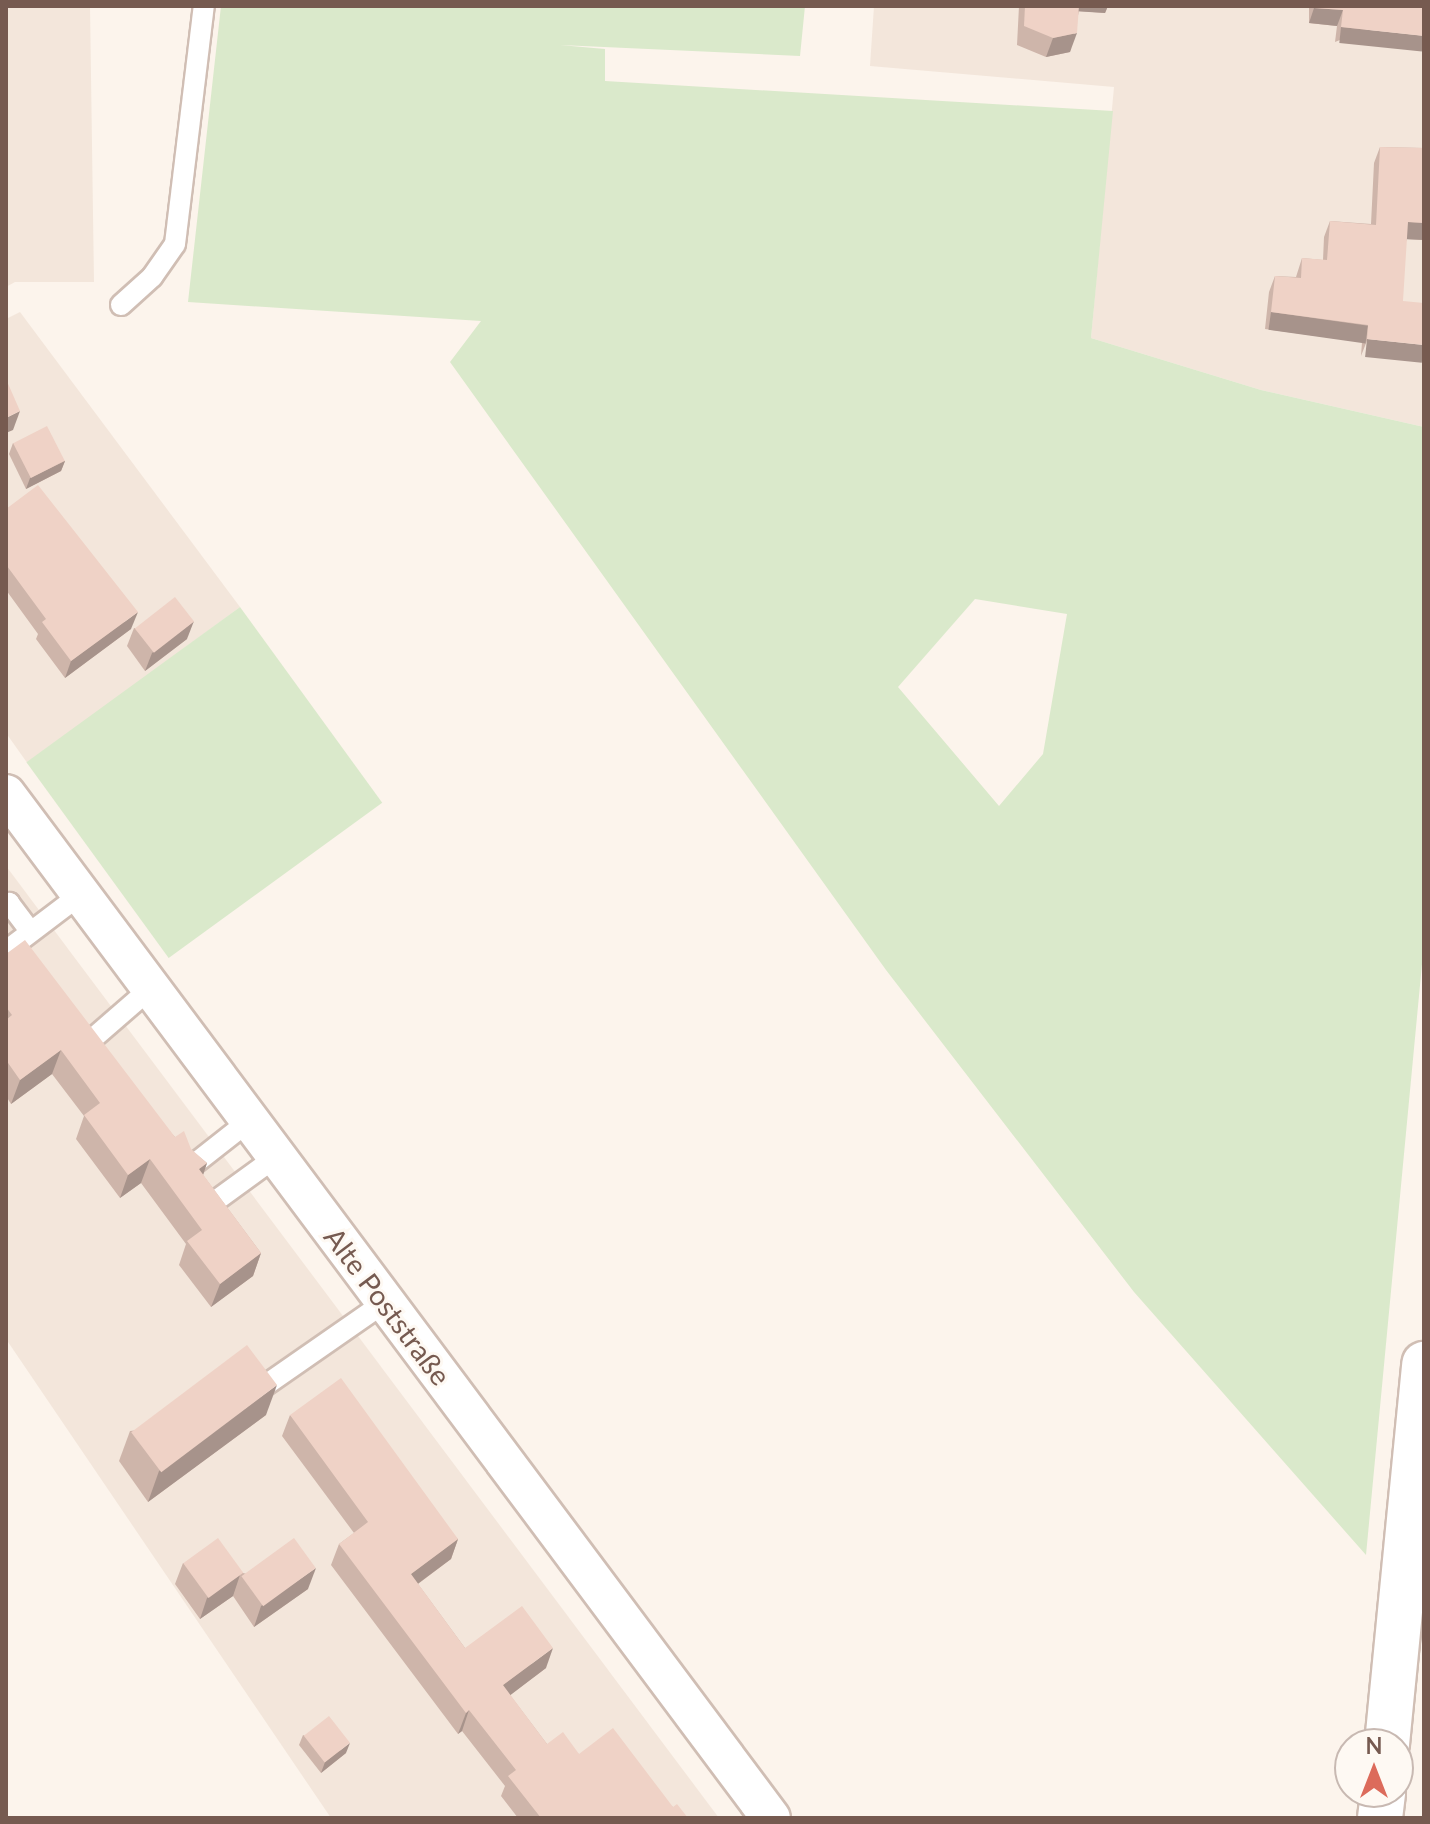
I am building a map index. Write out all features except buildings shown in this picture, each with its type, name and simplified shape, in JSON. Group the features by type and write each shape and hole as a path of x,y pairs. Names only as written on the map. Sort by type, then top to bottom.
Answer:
{"street":[{"name":"Alte Poststraße","path":"6,794 771,1818"},
{"path":"1389,1728 1424,1364"}],"lane":[{"path":"121,305 152,277 175,244 204,6"},
{"path":"6,951 81,894"},
{"path":"6,905 9,903 31,932"},
{"path":"90,1041 151,988"},
{"path":"193,1165 249,1121"},
{"path":"214,1202 276,1157"},
{"path":"260,1389 385,1302"}],"shaded area":[{"path":"6,6 90,6 94,282 15,282 6,287"},
{"path":"874,6 1424,6 1424,427 1261,390 1091,338 1114,87 870,66"},
{"path":"20,312 240,607 28,764 6,733 6,319"},
{"path":"6,866 719,1818 331,1818 6,1339"}],"green space":[{"path":"221,6 805,6 800,56 560,45 605,49 605,81 1113,111 1091,338 1261,390 1424,427 1424,943 1366,1555 1134,1292 886,970 450,362 481,321 188,302","holes":["975,599 1067,614 1043,754 999,806 898,687"]},
{"path":"240,607 382,803 169,958 26,762"}]}
